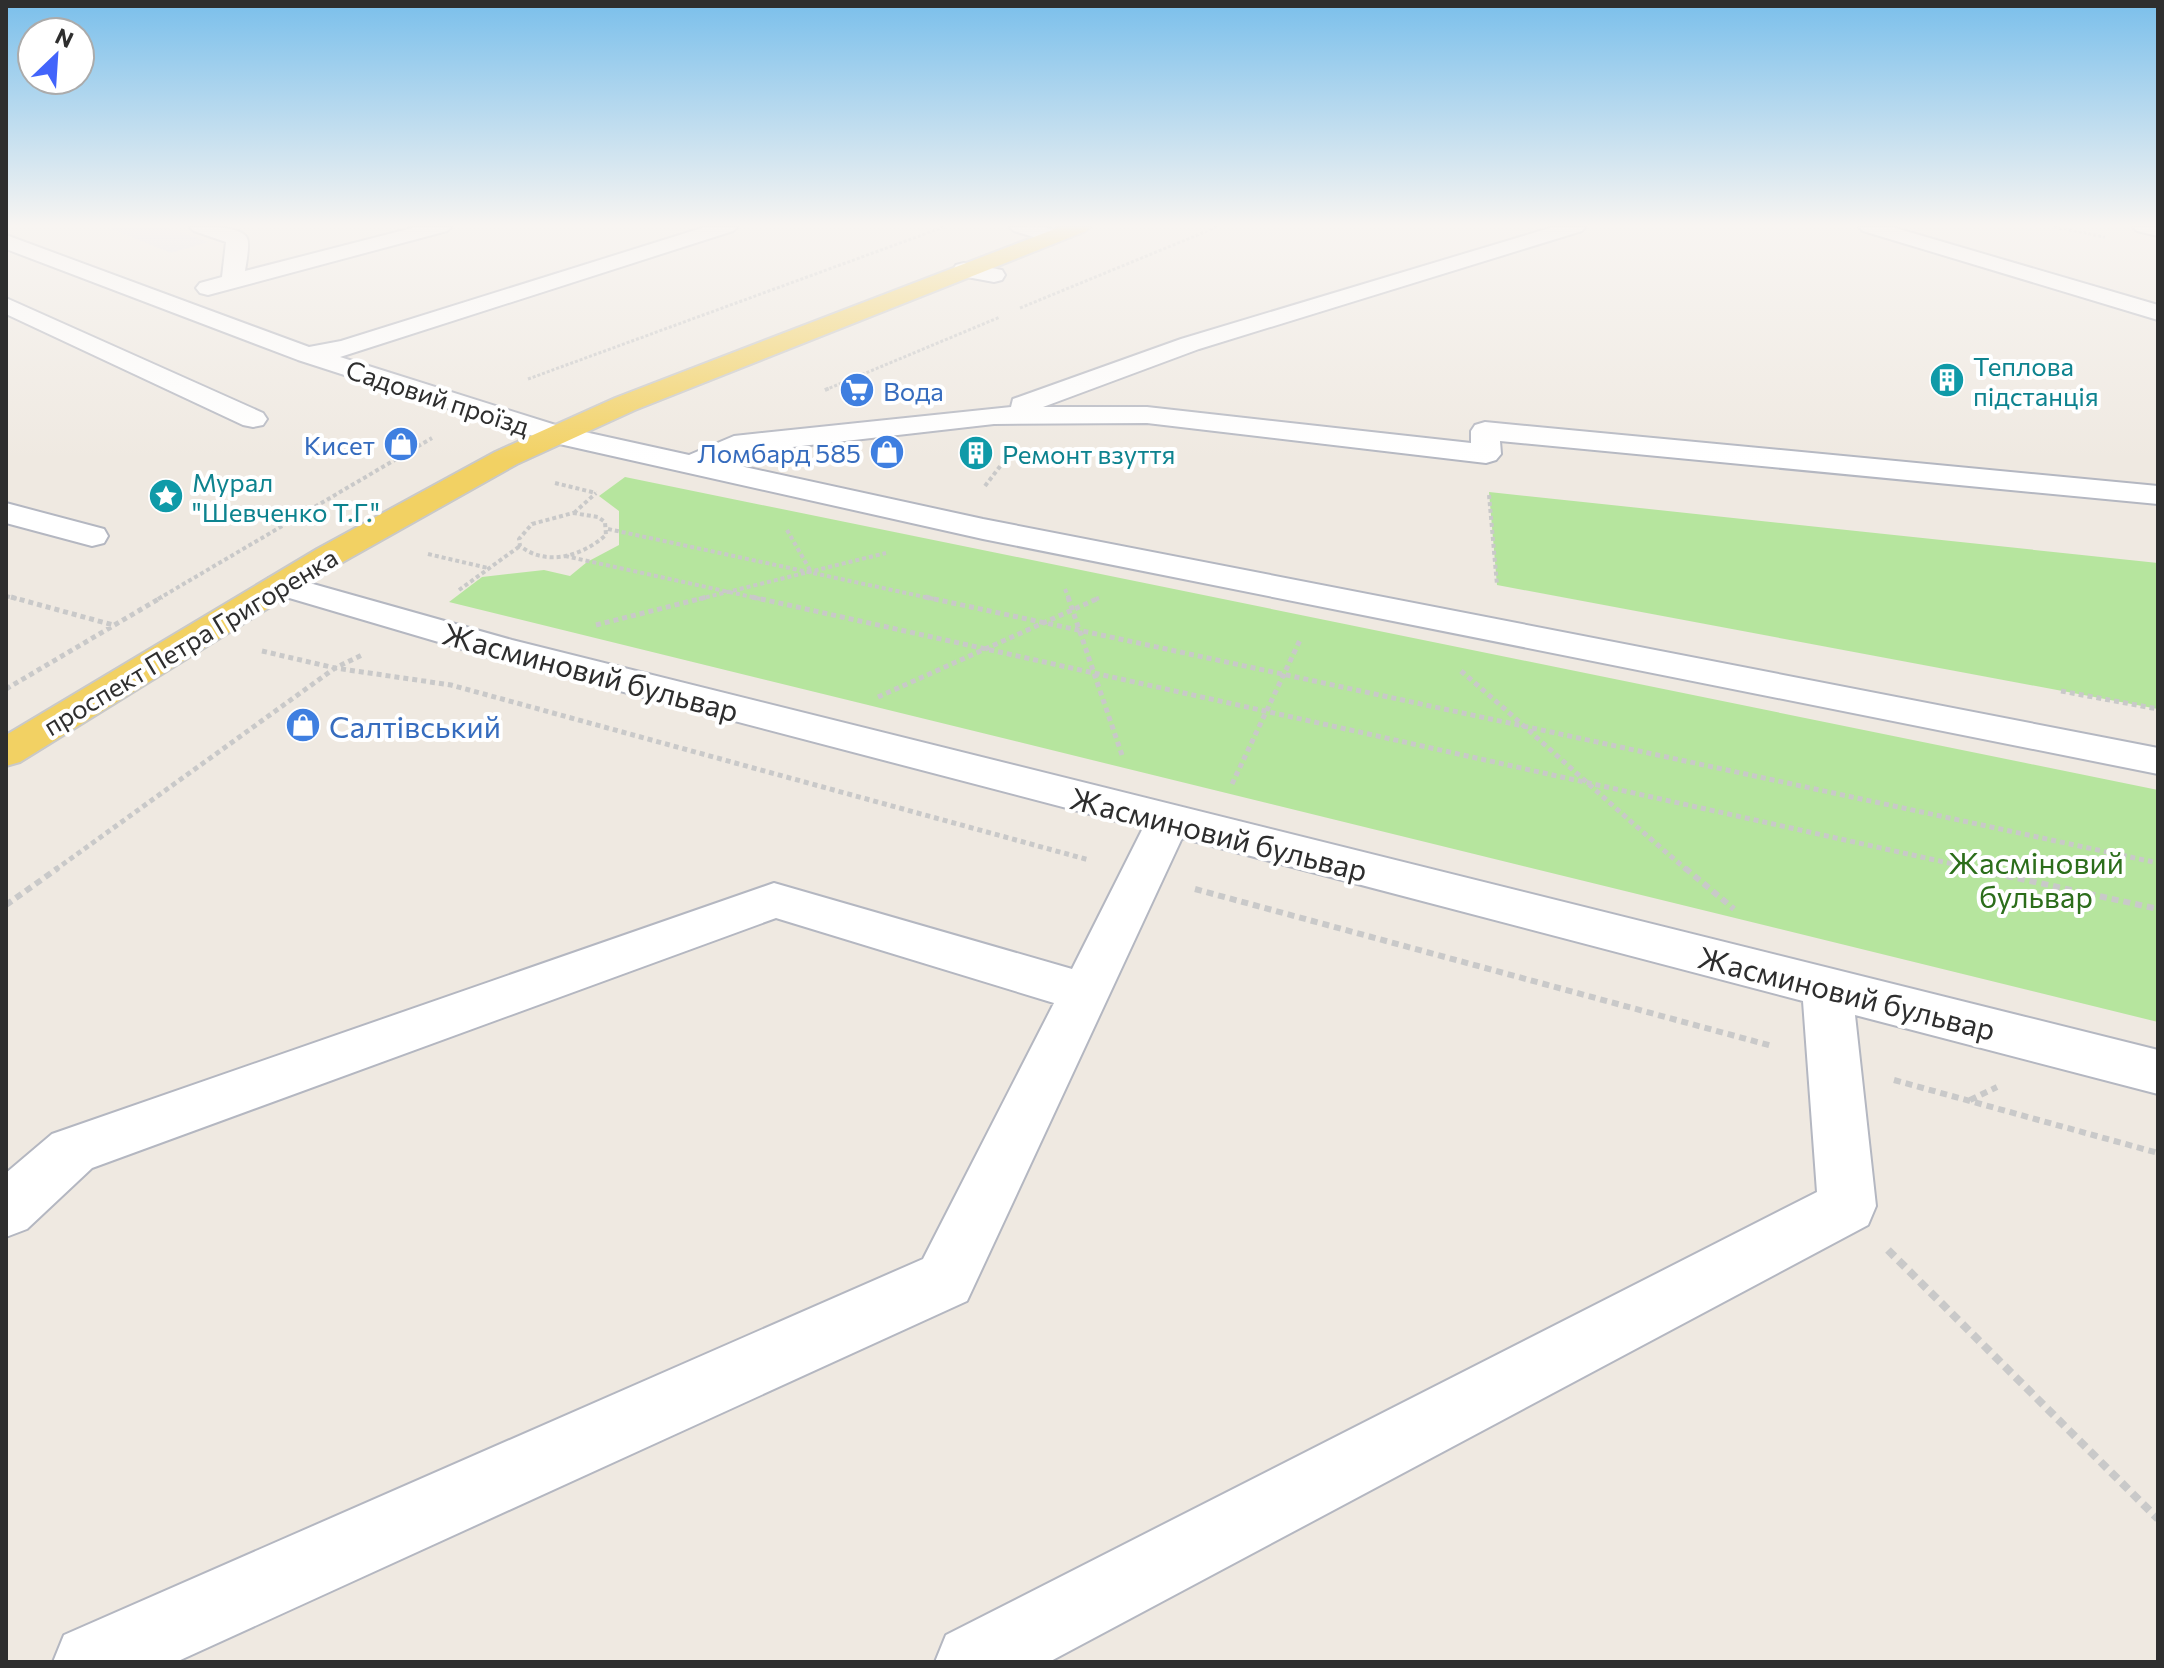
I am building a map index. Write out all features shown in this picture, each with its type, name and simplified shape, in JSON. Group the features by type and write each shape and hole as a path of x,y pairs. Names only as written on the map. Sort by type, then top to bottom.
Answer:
{"main road":[{"name":"проспект Петра Григоренка","path":"6,753 281,585 469,477 555,434 877,305"}],"street":[{"name":"Садовий проїзд","path":"171,305 307,355 555,434"},
{"path":"307,355 346,348 482,305"},
{"path":"994,416 1190,344 1319,305"},
{"path":"2131,305 2158,313"},
{"path":"8,307 253,419"},
{"path":"693,464 734,445 994,416 1147,415 1486,454 1485,431 2158,495"},
{"path":"555,434 1051,543 2158,761"},
{"path":"6,513 92,536"},
{"name":"Жасминовий бульвар","path":"281,585 499,648 2158,1072"},
{"path":"91,1662 945,1280 1140,874 1174,822"},
{"path":"6,1210 72,1151 774,900 1084,992"},
{"path":"973,1662 1847,1206 1827,987"}],"path":[{"path":"526,380 731,305"},
{"path":"1014,311 1029,305"},
{"path":"825,390 999,317"},
{"path":"6,689 440,433"},
{"path":"1486,454 1502,631"},
{"path":"608,529 605,522 587,514 558,515 532,524 519,539 520,546 536,556 565,556 732,592 2158,909"},
{"path":"565,556 600,542 608,529"},
{"path":"608,529 2158,863"},
{"path":"451,685 499,648 983,529"},
{"path":"1051,543 1092,671 1174,822 1267,710 1322,596"},
{"path":"457,592 520,546"},
{"path":"418,552 489,568"},
{"path":"731,762 1170,566"},
{"path":"6,596 113,625"},
{"path":"1387,608 1523,724 1580,779 1745,917"},
{"path":"252,648 335,668 451,685 2158,1153"},
{"path":"6,905 335,668 364,654"},
{"path":"1881,1243 2158,1519"}],"green space":[{"name":"Жасміновий бульвар","path":"625,477 2158,790 2158,1022 449,602 482,577 544,570 570,576 587,562 619,545 619,511 599,496"},
{"path":"1489,492 2158,563 2158,709 1497,585"}],"place":[{"name":"Теплова підстанція","path":"1947,380"},
{"name":"Вода","path":"857,390"},
{"name":"Кисет","path":"401,444"},
{"name":"Ломбард 585","path":"887,452"},
{"name":"Ремонт взуття","path":"976,453"},
{"name":"Мурал \"Шевченко Т.Г.\"","path":"166,496"},
{"name":"Салтівський","path":"303,725"}]}
